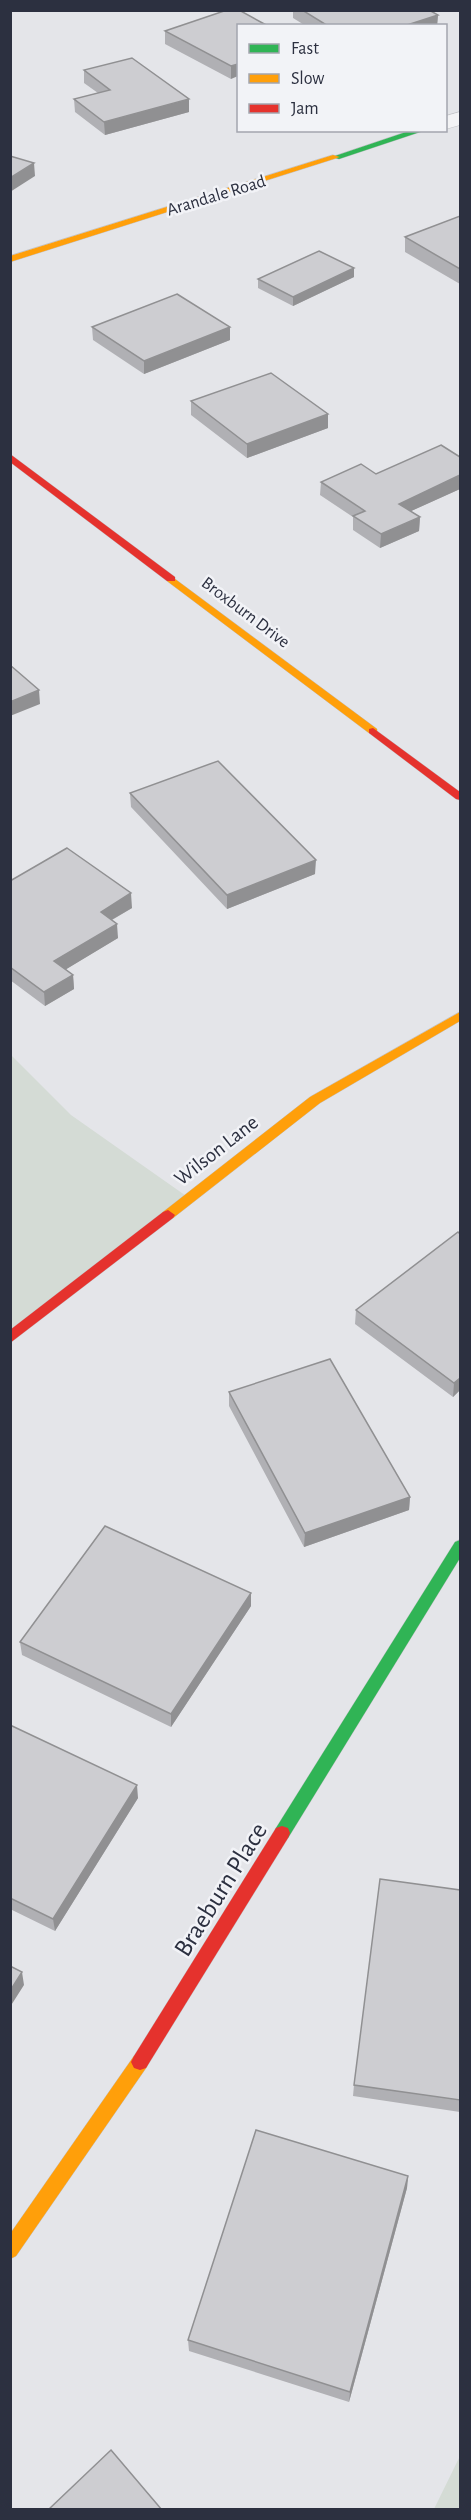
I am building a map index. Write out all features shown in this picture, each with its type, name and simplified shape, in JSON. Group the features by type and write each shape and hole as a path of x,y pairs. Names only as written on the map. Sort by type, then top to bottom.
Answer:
{"street":[{"name":"Arandale Road","path":"10,259 416,132"},
{"name":"Broxburn Drive","path":"10,457 460,797"},
{"name":"Wilson Lane","path":"10,1338 315,1100 460,1016"},
{"name":"Braeburn Place","path":"10,2250 149,2049 460,1546"}],"shaded area":[{"path":"11,1055 71,1115 189,1198 11,1338"},
{"path":"460,2456 460,2509 434,2509"}],"building":[{"path":"227,10 239,10 264,24 237,24 237,64 231,66 165,31"},
{"path":"302,10 429,10 438,15 410,24 325,24"},
{"path":"132,58 189,99 104,122 74,99 110,90 84,70"},
{"path":"10,156 34,163 10,178"},
{"path":"460,216 460,269 405,237"},
{"path":"319,251 354,268 293,297 258,279"},
{"path":"177,294 230,327 144,361 92,327"},
{"path":"271,373 328,414 247,444 191,401"},
{"path":"441,445 460,457 460,475 399,504 420,517 381,534 353,516 365,511 321,482 361,464 376,474"},
{"path":"10,665 39,690 10,702"},
{"path":"218,761 316,860 227,895 130,793"},
{"path":"67,848 131,893 101,912 117,924 54,961 73,975 44,992 10,967 10,881"},
{"path":"458,1232 460,1234 460,1378 454,1383 356,1310"},
{"path":"330,1359 410,1497 305,1533 229,1392"},
{"path":"105,1526 251,1593 171,1714 20,1642"},
{"path":"10,1725 137,1785 53,1919 10,1898"},
{"path":"380,1879 460,1890 460,2100 354,2085"},
{"path":"10,1966 22,1972 10,1991"},
{"path":"256,2130 408,2176 350,2392 188,2340"},
{"path":"111,2450 162,2510 48,2510"}],"traffic: fast":[{"path":"336,157 416,132"},
{"path":"282,1833 460,1546"}],"traffic: slow":[{"path":"10,259 336,157"},
{"path":"171,579 373,731"},
{"path":"168,1215 315,1100 460,1016"},
{"path":"10,2250 140,2062"}],"traffic: jam":[{"path":"10,457 171,579"},
{"path":"373,731 460,797"},
{"path":"10,1338 168,1215"},
{"path":"140,2062 282,1833"}]}
